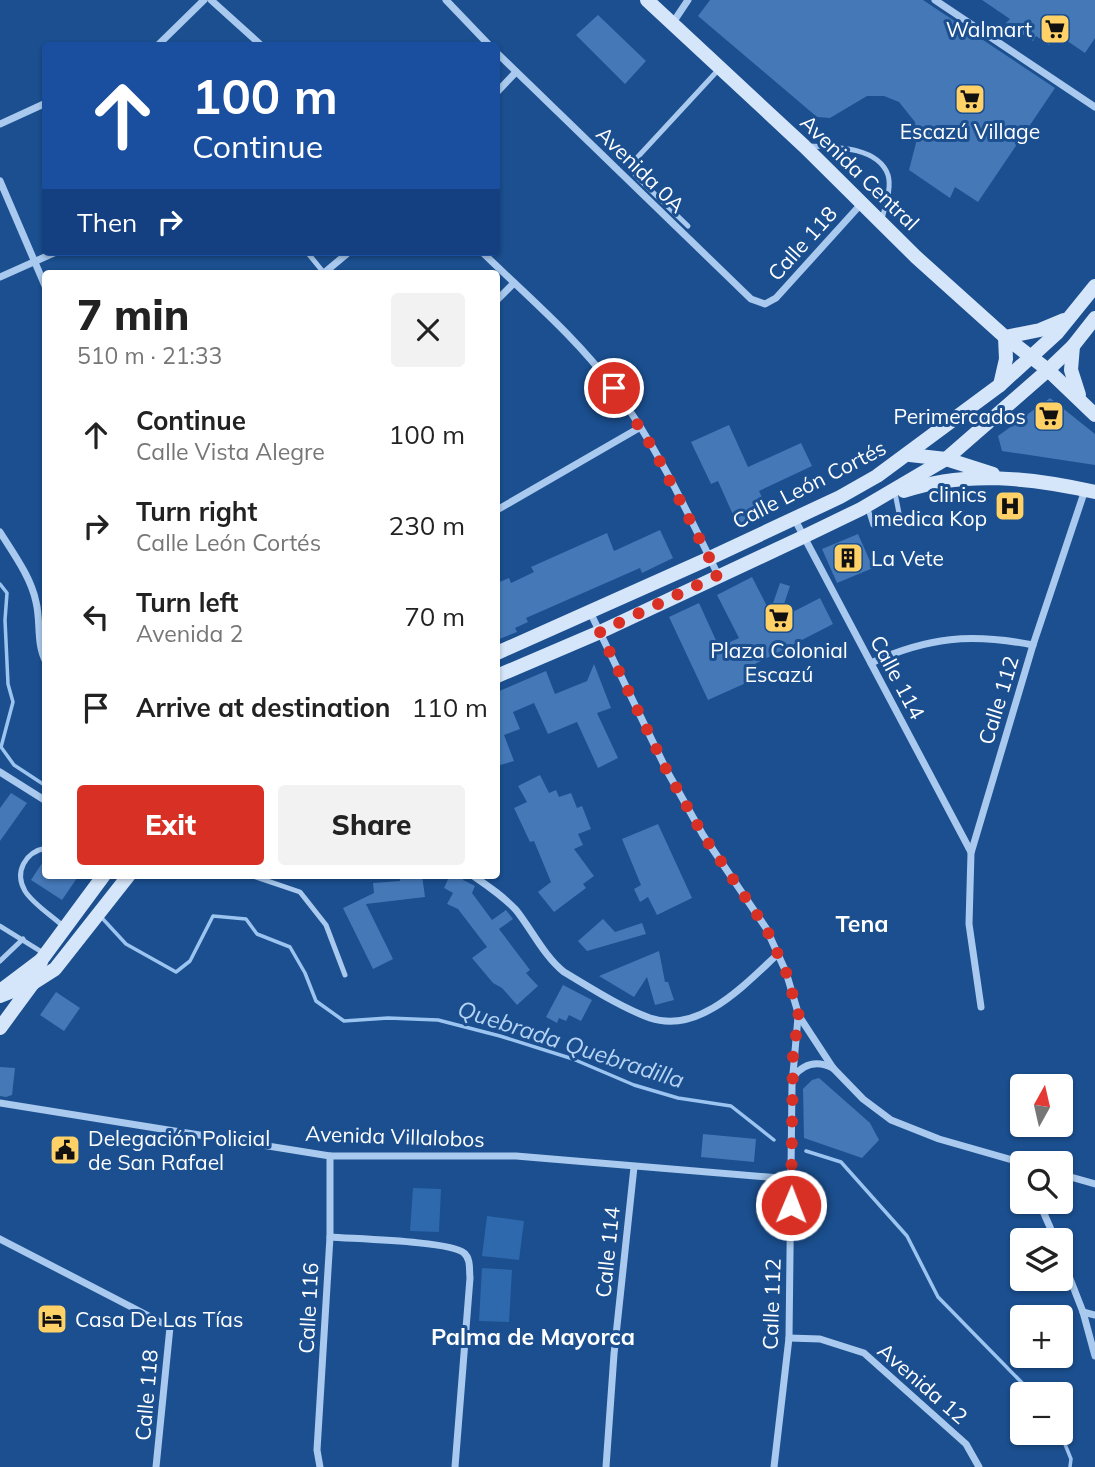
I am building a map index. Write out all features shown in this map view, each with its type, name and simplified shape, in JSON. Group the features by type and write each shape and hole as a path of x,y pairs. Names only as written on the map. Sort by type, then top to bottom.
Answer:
{"main road":[{"name":"Avenida Central","path":"647,0 1005,337 1090,405"},
{"name":"Calle León Cortés","path":"500,652 710,558 868,482 910,454 1000,385 1071,317 1095,286"},
{"path":"1000,385 1006,359 1005,337 1040,330 1071,317"},
{"name":"Calle León Cortés","path":"500,675 600,632 803,537 864,507 946,459 1048,370 1073,346 1095,318"},
{"path":"1073,346 1071,370 1090,405"},
{"path":"910,454 946,459 1000,478"},
{"path":"864,507 895,494 944,480 1000,478 1090,491"},
{"path":"0,990 43,956 97,879"},
{"path":"0,996 33,984 55,969 126,879"},
{"path":"0,1028 33,984 43,956"}],"street":[{"path":"161,42 204,0"},
{"path":"211,0 258,42"},
{"path":"672,24 688,0"},
{"path":"935,0 1095,107"},
{"path":"449,1 486,42"},
{"name":"Avenida 0A","path":"500,55 751,299 765,304"},
{"path":"500,89 516,72"},
{"path":"0,124 42,105"},
{"path":"0,181 42,279"},
{"name":"Calle 118","path":"765,304 776,298 862,203"},
{"path":"0,276 47,256"},
{"path":"328,270 344,256"},
{"path":"486,256 590,359 614,388 654,450 718,575"},
{"path":"500,297 514,283"},
{"path":"500,508 639,428"},
{"name":"Calle 112","path":"981,1007 969,924 971,853 1033,645 1090,491"},
{"name":"Calle 114","path":"794,518 971,853"},
{"path":"0,532 33,592 40,626 42,655"},
{"path":"590,612 667,771 703,835 751,904 779,953 799,1016 834,1068 863,1099 891,1120 939,1139 1010,1160"},
{"path":"871,663 901,649 933,641 967,637 1033,645"},
{"path":"0,772 42,798"},
{"path":"478,879 515,909 554,964 564,972 652,1018 676,1020 712,1008 732,995 779,953"},
{"name":"Calle 112","path":"774,1467 789,1338 793,1077 799,1016"},
{"path":"793,1077 799,1069 816,1062 834,1068"},
{"name":"Avenida Villalobos","path":"0,1103 330,1156 516,1156 792,1179"},
{"name":"Calle 116","path":"319,1465 330,1237 330,1156"},
{"name":"Calle 114","path":"606,1467 614,1354 634,1167"},
{"path":"1073,1178 1095,1184"},
{"path":"330,1237 443,1245 461,1250 469,1258 470,1278 455,1467"},
{"name":"Calle 118","path":"0,1239 170,1327 156,1467"},
{"path":"1073,1286 1095,1356"},
{"path":"1083,1312 1095,1315"},
{"name":"Avenida 12","path":"789,1338 820,1339 864,1353 966,1444 979,1467"}],"lane":[{"path":"688,226 631,169 634,161 720,68"},
{"path":"804,146 852,150 863,153 881,165 888,174 889,185 881,222"},
{"path":"310,256 322,270"},
{"path":"895,494 899,513"},
{"path":"864,507 873,525"},
{"path":"42,850 31,854 23,863 20,878 26,892 65,928"},
{"path":"262,879 300,892 326,925 345,975"},
{"path":"0,926 23,939 43,956"},
{"path":"0,961 23,939"}],"shaded area":[{"path":"413,1188 441,1189 439,1232 410,1231"},
{"path":"487,1216 524,1221 519,1260 482,1256"},
{"path":"482,1268 512,1270 509,1322 479,1321"}],"building":[{"name":"Escazú Village","path":"710,0 923,0 1055,88 978,202 955,187 950,198 909,170 917,139 915,122 899,102 884,96 867,96 830,118 817,117 698,16"},
{"name":"Walmart","path":"982,0 1095,0 1095,38 1085,53 1057,34 1049,45 1036,36 1033,41 1006,23 1010,19"},
{"path":"598,15 646,61 625,84 576,35"},
{"name":"Perimercados","path":"1050,398 1095,434 1095,465 1002,451 998,436"},
{"path":"729,425 748,467 801,443 812,466 759,491 769,512 738,526 718,481 711,484 691,442"},
{"path":"660,530 673,558 642,573 640,568 526,618 528,622 515,628 517,632 500,639 500,582 509,578 511,583 534,572 531,567 607,533 614,551"},
{"name":"La Vete","path":"858,534 873,568 837,583 822,549"},
{"path":"752,577 770,612 780,583 790,586 779,619 820,598 833,624 753,665 757,678 708,700 669,617 699,603 719,647 739,638 717,595"},
{"path":"594,664 611,708 597,713 618,758 598,768 577,722 548,734 534,703 513,712 520,729 504,735 514,761 500,765 500,691 546,671 555,694 587,681"},
{"path":"540,775 549,793 556,790 559,797 571,793 577,808 582,806 591,829 578,834 583,845 574,849 594,876 583,884 586,888 554,912 538,892 551,882 534,841 530,842 514,808 527,802 518,786"},
{"path":"11,793 27,803 0,841 0,808"},
{"path":"658,824 692,898 657,915 648,897 640,902 634,889 641,885 622,839"},
{"path":"42,863 42,879 76,879 62,900 31,880"},
{"path":"423,879 425,897 366,904 393,959 373,969 343,908 374,893 373,883"},
{"path":"448,879 463,879 475,886 472,893 492,920 506,910 513,919 499,929 530,970 526,973 538,986 517,1005 502,988 493,983 472,958 487,947 458,909 447,904 453,893 444,888"},
{"path":"603,919 615,932 642,923 646,934 587,951 578,941"},
{"path":"659,951 665,982 668,982 674,1000 655,1005 647,977 634,997 599,976"},
{"path":"563,985 592,1000 581,1021 569,1015 566,1021 559,1018 557,1023 546,1017"},
{"path":"56,992 80,1008 64,1031 40,1015"},
{"path":"0,1067 15,1068 12,1095 6,1097 0,1096"},
{"path":"819,1078 870,1123 879,1140 862,1158 804,1138 803,1089 812,1080"},
{"path":"703,1134 756,1139 754,1162 701,1157"}],"waterway":[{"name":"Quebrada Quebradilla","path":"0,584 7,593 5,620 8,684 13,702 1,747 14,765 42,783"},
{"name":"Quebrada Quebradilla","path":"102,918 126,944 176,972 190,961 213,916 246,919 257,934 290,947 305,973 316,1001 344,1021 388,1018 438,1020 500,1036 573,1059 634,1085 678,1098 731,1106 774,1140"},
{"name":"Quebrada Quebradilla","path":"806,1151 841,1162 907,1236 938,1297 1021,1382"},
{"name":"Quebrada Quebradilla","path":"1065,1445 1071,1459 1070,1467"}],"place":[{"name":"Walmart","path":"1055,29"},
{"name":"Escazú Village","path":"970,99"},
{"name":"Perimercados","path":"1049,416"},
{"name":"clinics medica Kop","path":"1010,506"},
{"name":"La Vete","path":"848,558"},
{"name":"Plaza Colonial Escazú","path":"779,618"},
{"name":"Delegación Policial de San Rafael","path":"65,1150"},
{"name":"Casa De Las Tías","path":"52,1319"}],"district":[{"name":"Tena","path":"862,923"},
{"name":"Palma de Mayorca","path":"533,1336"}],"route":[{"path":"614,388 654,450 718,575 600,632 640,720 667,771 703,835 766,928 786,972 799,1016 793,1054 791,1205"}]}
